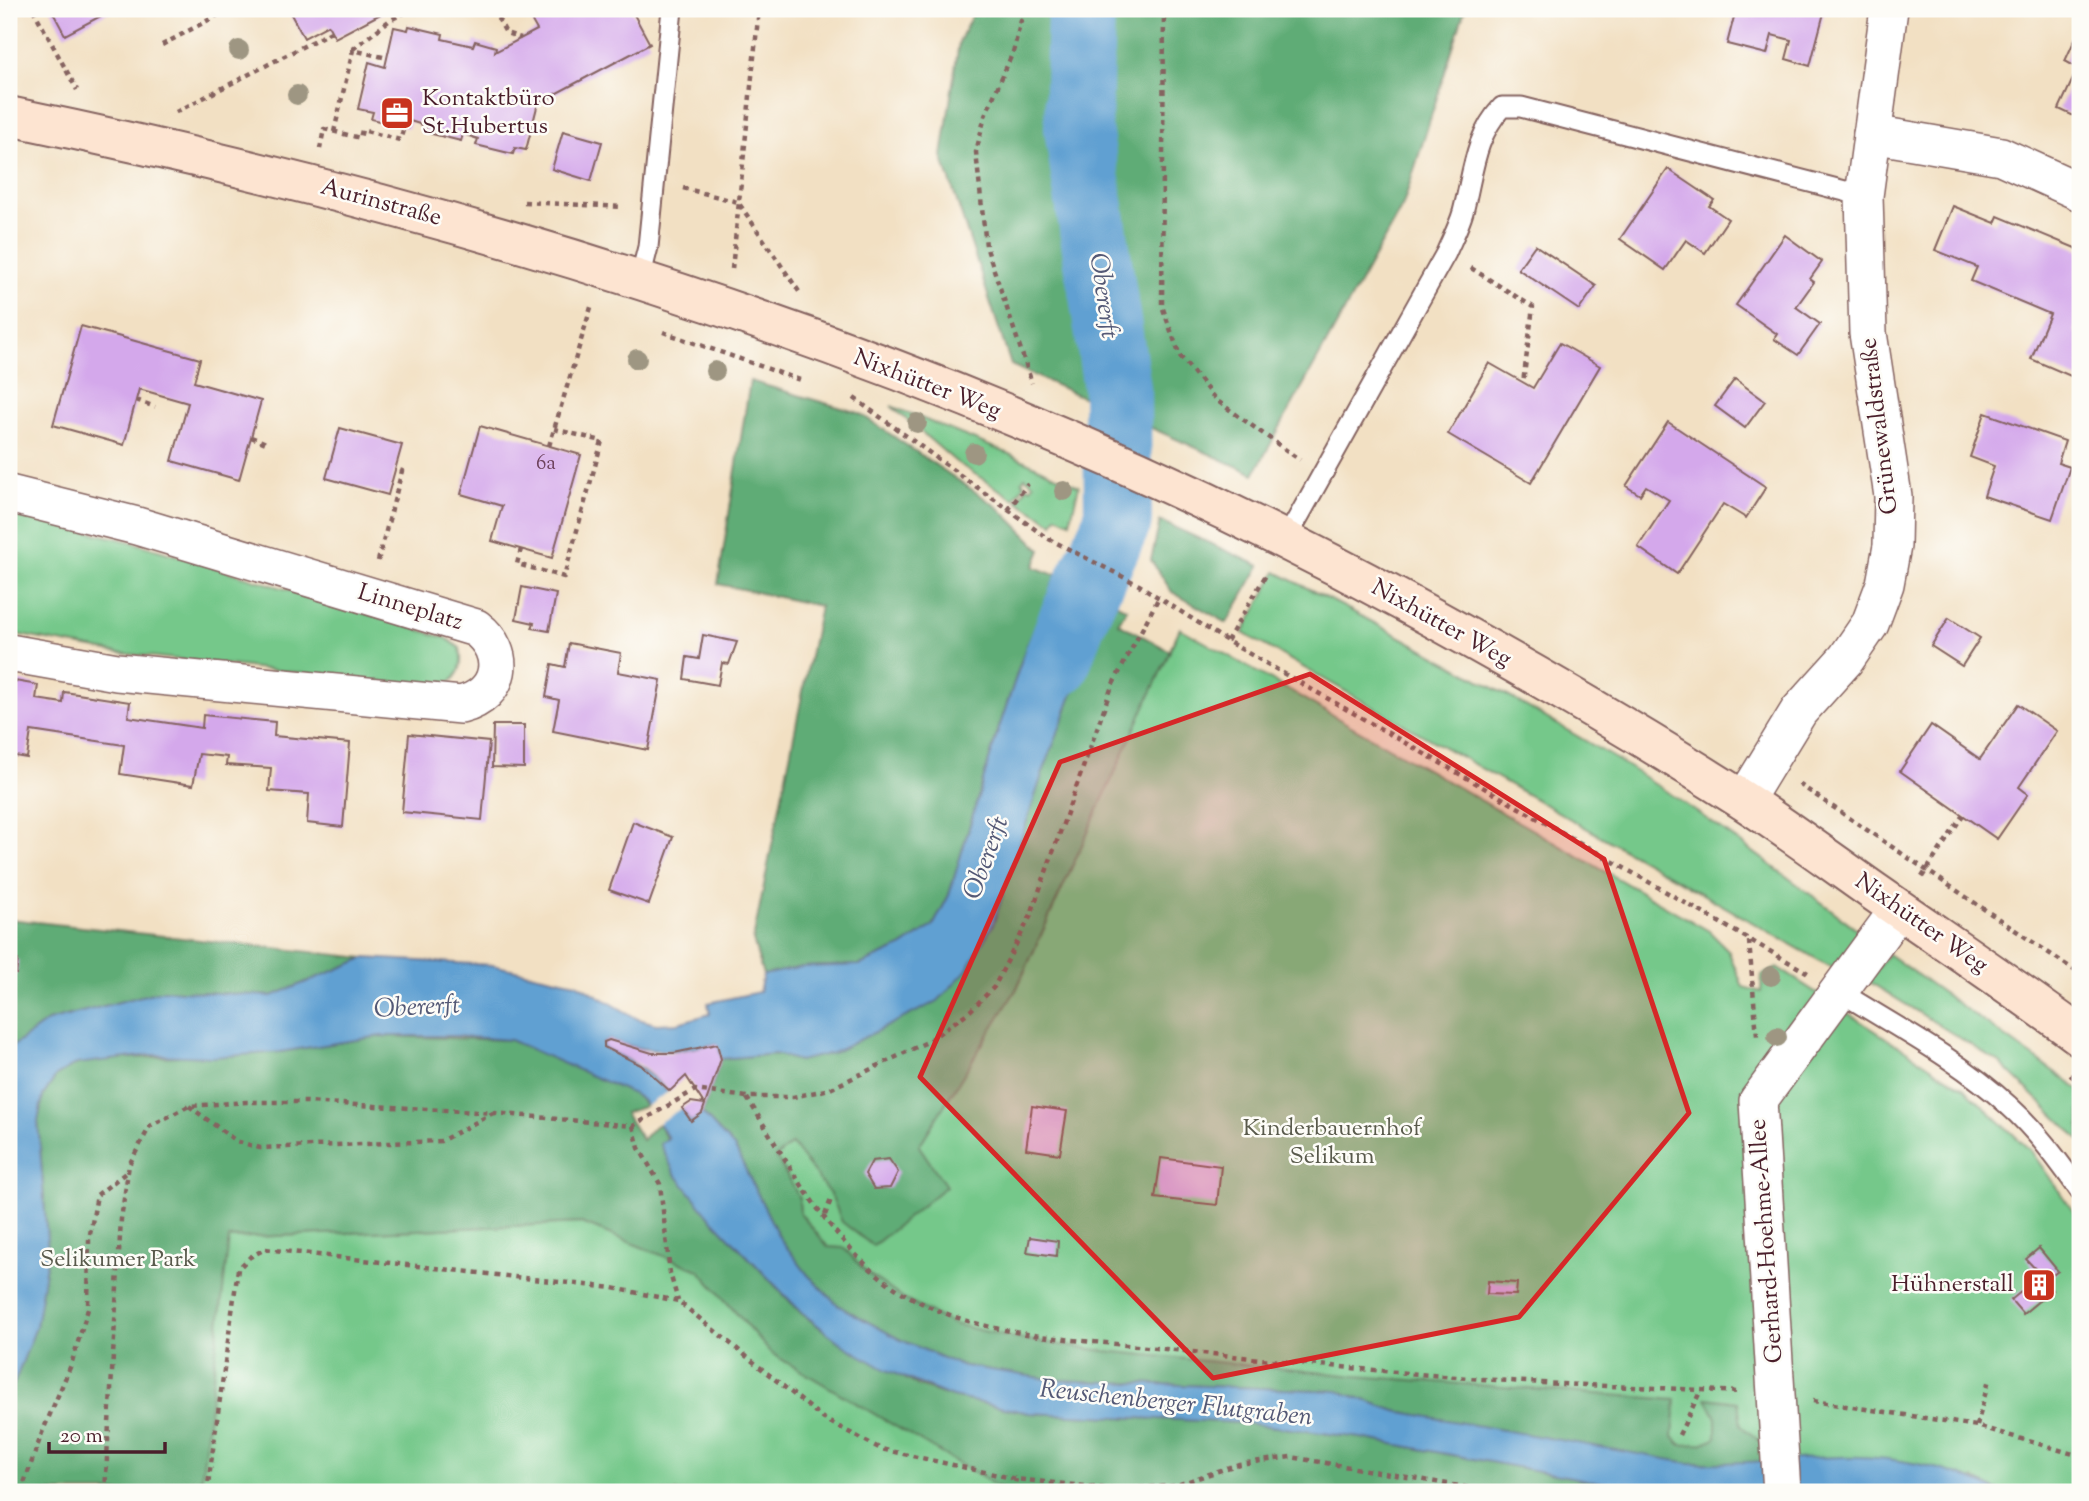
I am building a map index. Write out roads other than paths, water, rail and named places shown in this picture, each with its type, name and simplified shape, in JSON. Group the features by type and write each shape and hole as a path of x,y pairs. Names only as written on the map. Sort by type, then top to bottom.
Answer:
{"main road":[{"name":"Aurinstraße","path":"9,117 153,146 366,198 500,235 746,316"},
{"name":"Nixhütter Weg","path":"746,316 926,382 1048,432 1285,541 1402,601 1590,707 1744,802 2080,1036"}],"street":[{"name":"Grünewaldstraße","path":"1744,802 1799,711 1846,659 1870,624 1890,559 1893,496 1868,333 1864,196 1889,9"},
{"path":"1872,134 2001,156 2080,192"},
{"name":"Linneplatz","path":"9,495 137,526 476,628 486,636 496,659 494,682 488,692 475,701 461,705 117,672 9,653"},
{"name":"Gerhard-Hoehme-Allee","path":"1782,1492 1758,1101 1899,909"}],"lane":[{"path":"640,279 648,247 672,9"},
{"path":"1285,541 1320,474 1446,253 1462,215 1479,143 1487,123 1502,107 1521,107 1864,196"},
{"path":"1839,991 1962,1068 2007,1104 2044,1141 2080,1191"}],"water":[{"name":"Reuschenberger Flutgraben","path":"1071,568 1104,584 1110,595 1042,775 993,925 966,971 938,1001 833,1053 799,1061 775,1054 721,1059 716,1044 662,1051 609,1040 603,1043 606,1048 654,1078 691,1121 702,1113 735,1148 779,1237 808,1275 839,1306 899,1339 959,1365 1054,1380 1338,1391 1396,1411 1689,1463 1880,1458 1942,1470 2000,1492 1651,1492 1361,1438 1245,1423 1029,1413 952,1397 886,1370 843,1345 802,1313 709,1216 675,1174 660,1144 668,1138 642,1100 510,1040 454,1036 381,1036 280,1052 214,1057 151,1055 77,1064 56,1076 43,1096 38,1121 48,1252 36,1327 9,1397 9,1049 48,1021 164,990 272,996 365,958 492,965 576,983 638,1019 656,1024 678,1023 710,1014 708,1003 759,992 763,975 803,967 860,965 901,947 933,926 949,895 1025,650 1057,573"}],"waterway":[{"name":"Obererft","path":"1056,664 1071,623 1118,520 1117,388 1078,128 1081,9"}],"place":[{"name":"Kontaktbüro St.Hubertus","path":"397,113"},
{"name":"Hühnerstall","path":"2039,1285"}],"park label":[{"name":"Kinderbauernhof Selikum","path":"1332,1143"},
{"name":"Selikumer Park","path":"118,1260"}]}
